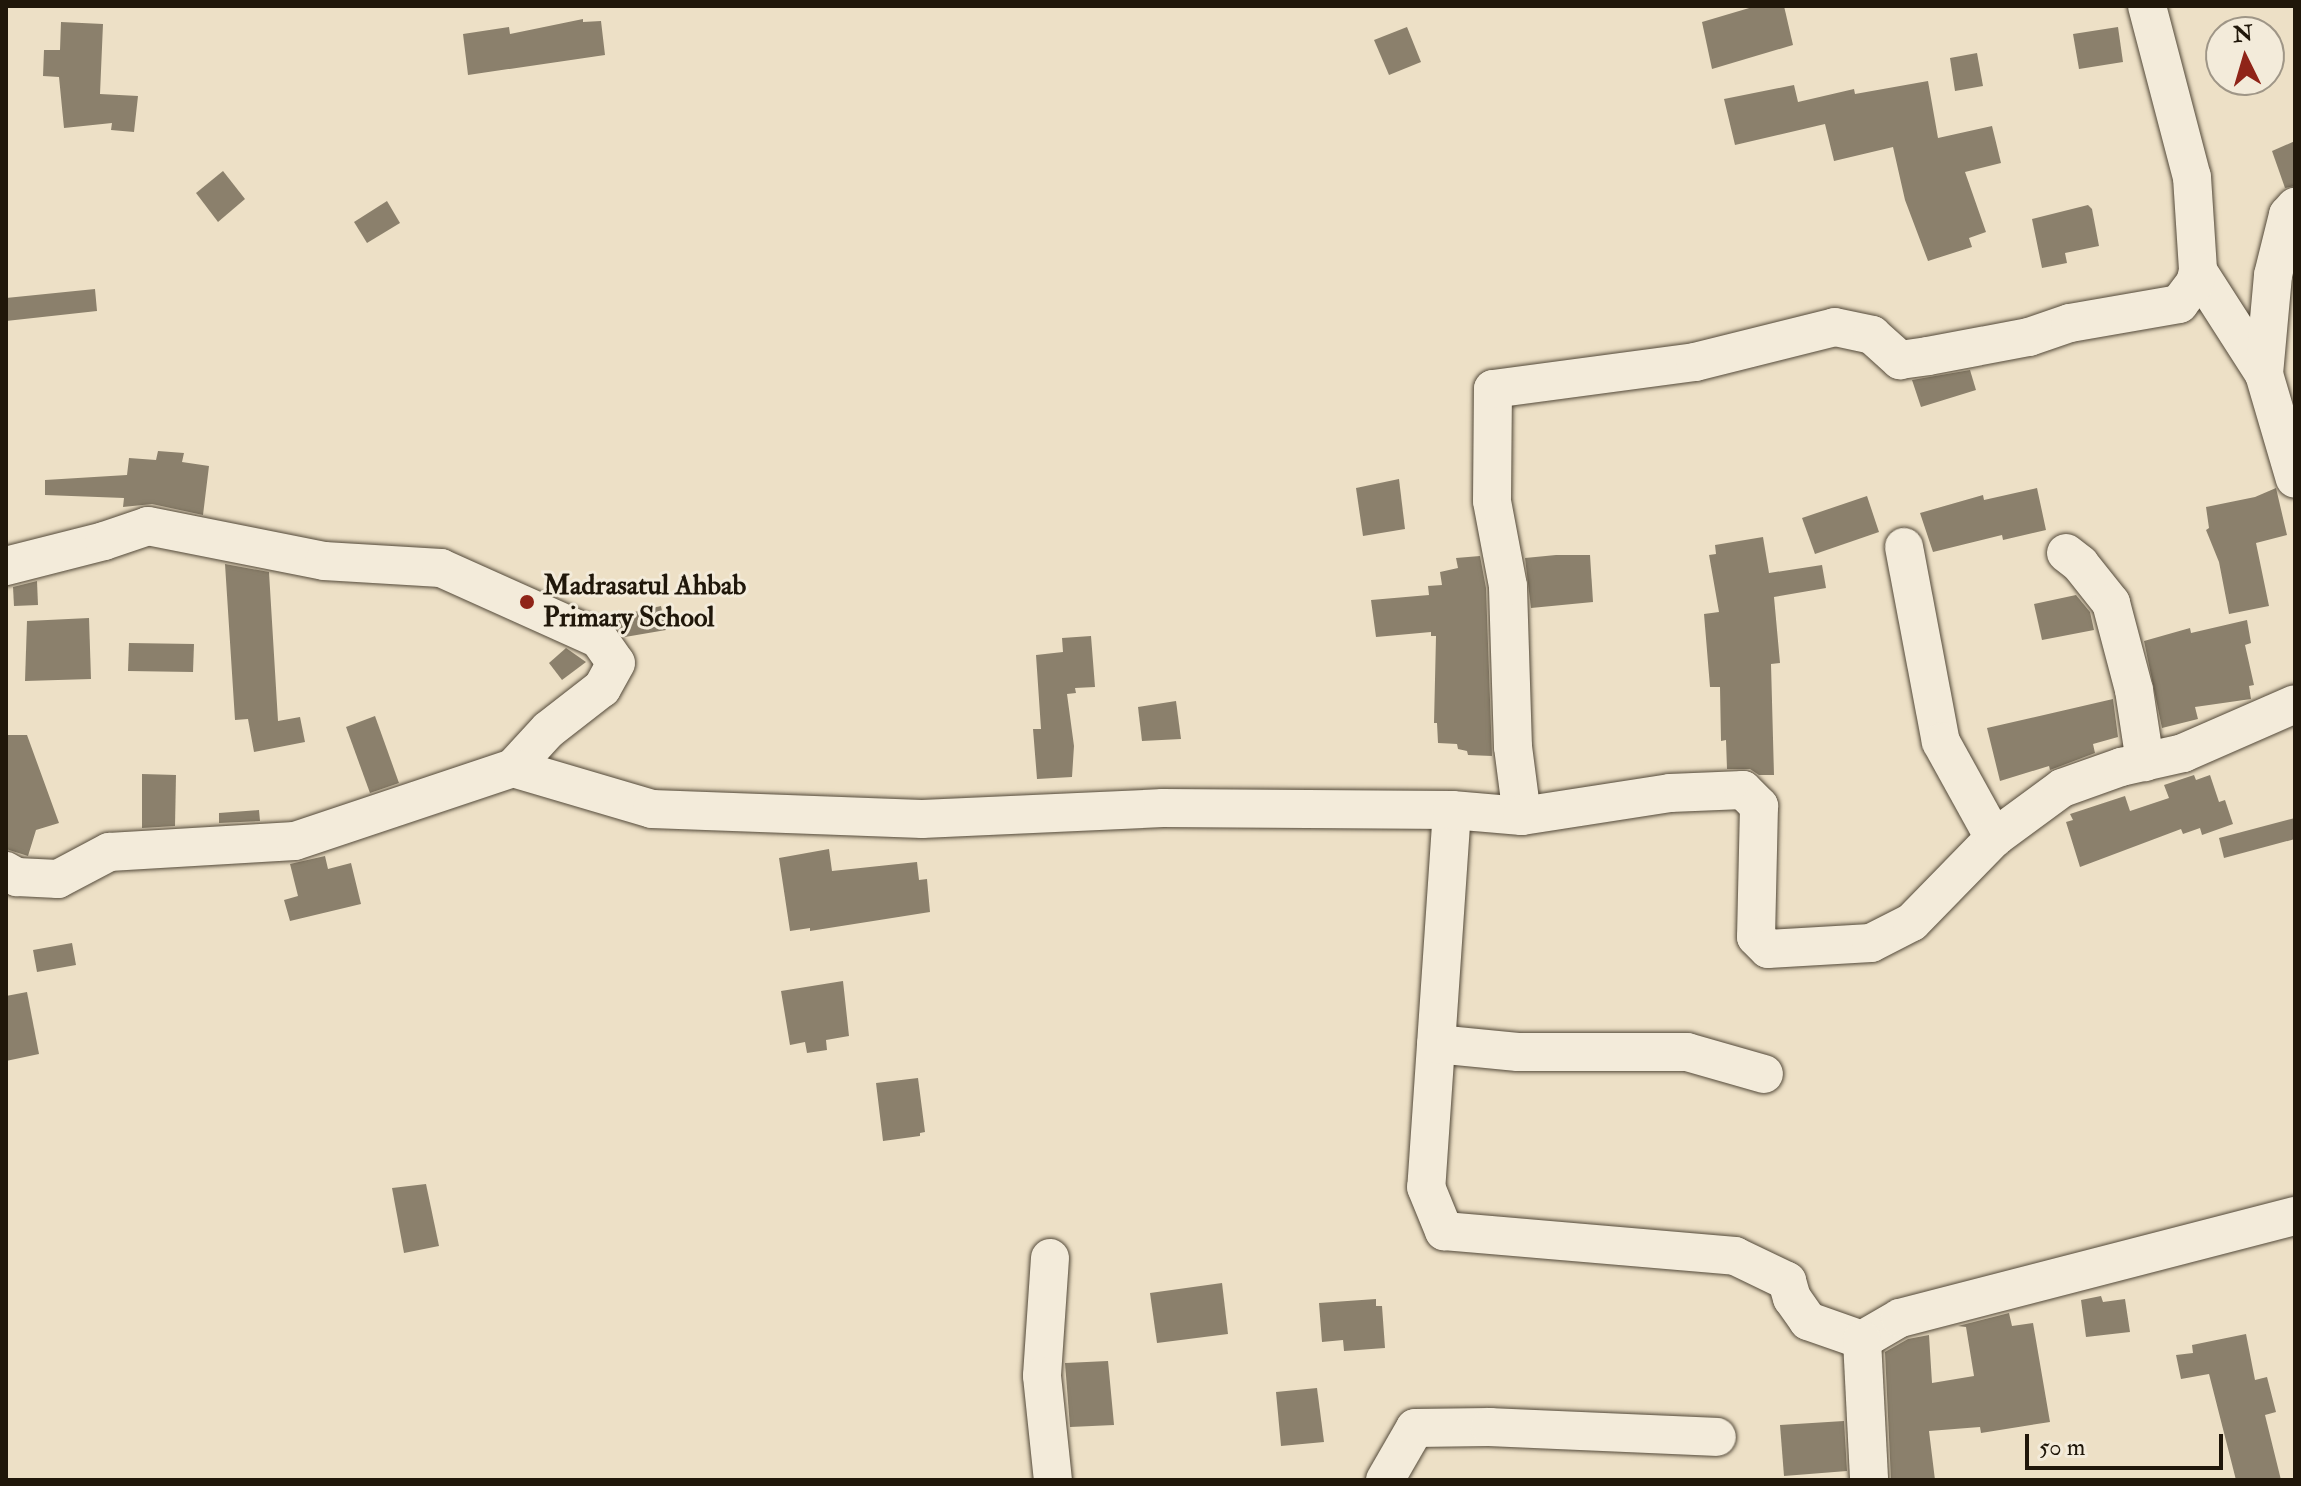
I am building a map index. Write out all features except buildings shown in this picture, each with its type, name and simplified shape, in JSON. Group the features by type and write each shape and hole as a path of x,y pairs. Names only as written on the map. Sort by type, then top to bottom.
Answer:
{"street":[{"path":"1522,816 1513,747 1508,586 1492,501 1493,389 1695,362 1835,327 1872,335 1900,360 2029,337 2070,323 2179,304 2195,283 2198,271 2192,177 2147,6"},
{"path":"2264,374 2273,275 2288,215 2295,207"},
{"path":"2198,271 2286,410 2295,479"},
{"path":"6,566 104,541 148,526 324,561 441,568 599,639 616,663 602,688 548,730 513,768 295,841 109,852 58,879 17,877 6,871"},
{"path":"1904,547 1941,742 1994,838"},
{"path":"2066,553 2111,603 2134,690 2145,762"},
{"path":"513,768 652,809 922,819 1163,808 1452,810 1522,816 1670,793 1743,790 1759,806 1756,937 1768,949 1871,943 1912,922 1994,838 2062,788 2183,753 2295,704"},
{"path":"1452,810 1426,1187 1444,1231 1735,1256 1787,1281 1792,1298 1808,1321 1862,1340 1900,1318 2295,1216"},
{"path":"1436,1044 1518,1052 1687,1052 1764,1074"},
{"path":"1050,1258 1042,1376 1053,1480"},
{"path":"1862,1340 1869,1480"},
{"path":"1385,1480 1415,1428 1490,1427 1717,1437"}],"place":[{"name":"Madrasatul Ahbab Primary School","path":"527,602"}]}
